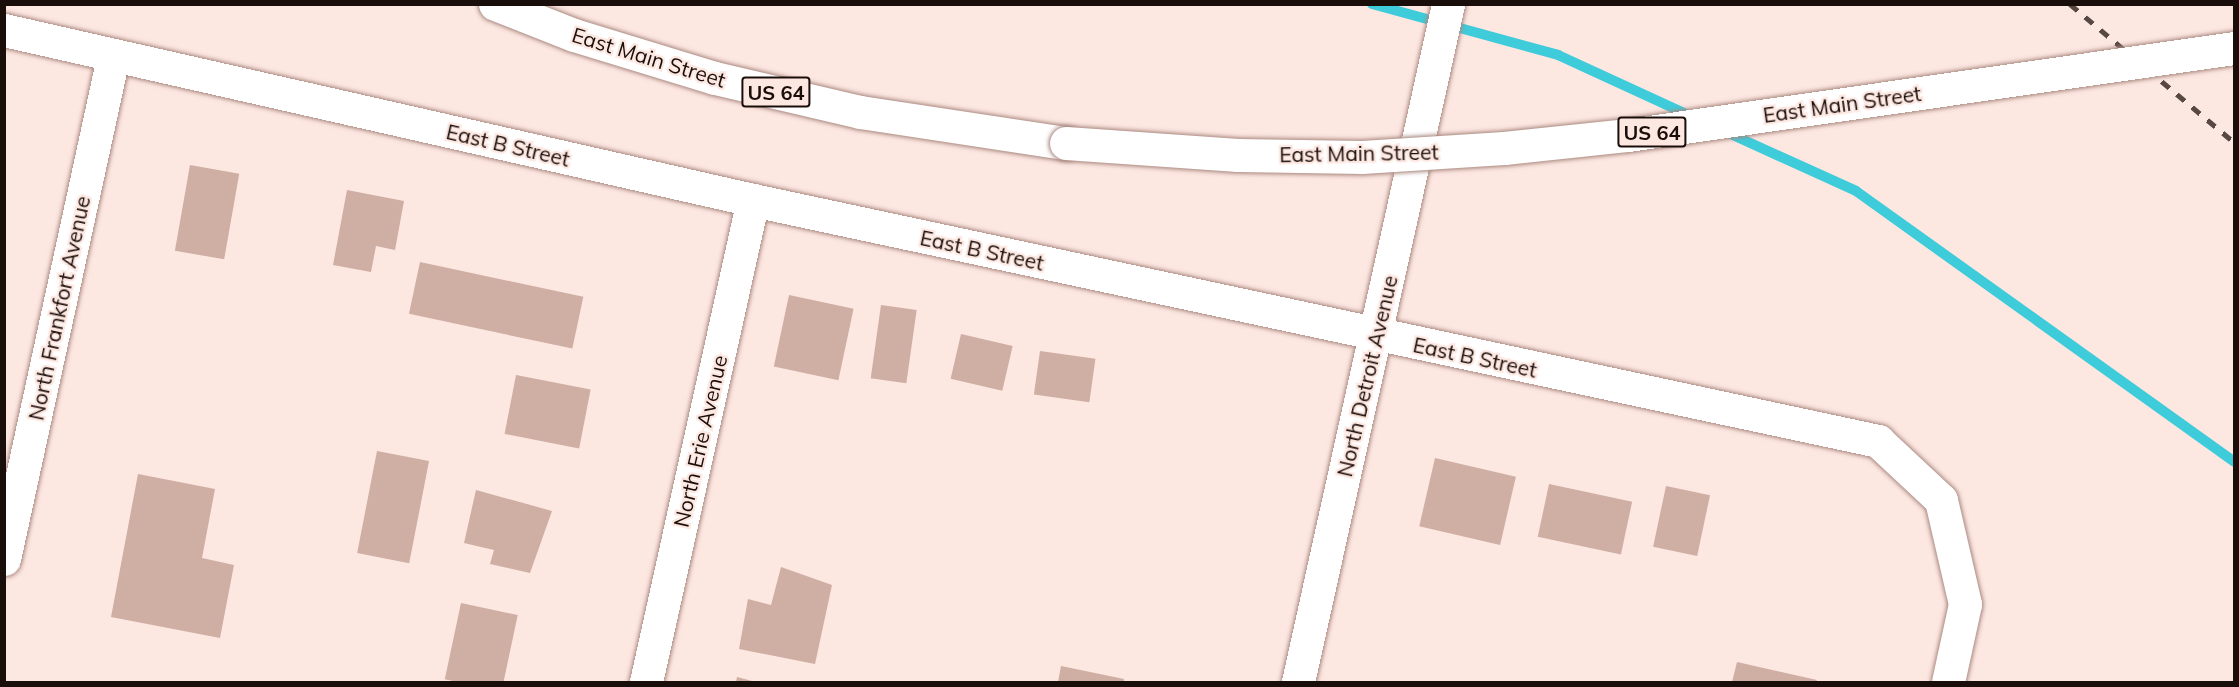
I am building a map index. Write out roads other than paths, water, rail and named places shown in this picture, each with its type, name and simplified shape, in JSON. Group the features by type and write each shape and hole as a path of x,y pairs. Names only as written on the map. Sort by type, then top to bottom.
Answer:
{"street":[{"name":"East Main Street","path":"495,4 574,35 715,78 860,112 1066,143 1249,156 1362,157 1504,148 1628,135 2235,48"},
{"name":"North Detroit Avenue","path":"1298,682 1448,4"},
{"name":"East B Street","path":"4,30 113,57 753,200 1375,336 1878,441 1941,500 1965,604 1948,682"},
{"name":"North Frankfort Avenue","path":"4,559 113,57"},
{"name":"North Erie Avenue","path":"646,682 753,200"}],"waterway":[{"path":"1372,4 1558,55 1693,117"},
{"path":"1724,131 1856,191 2234,462"}],"railway":[{"path":"2070,4 2234,142"}]}
